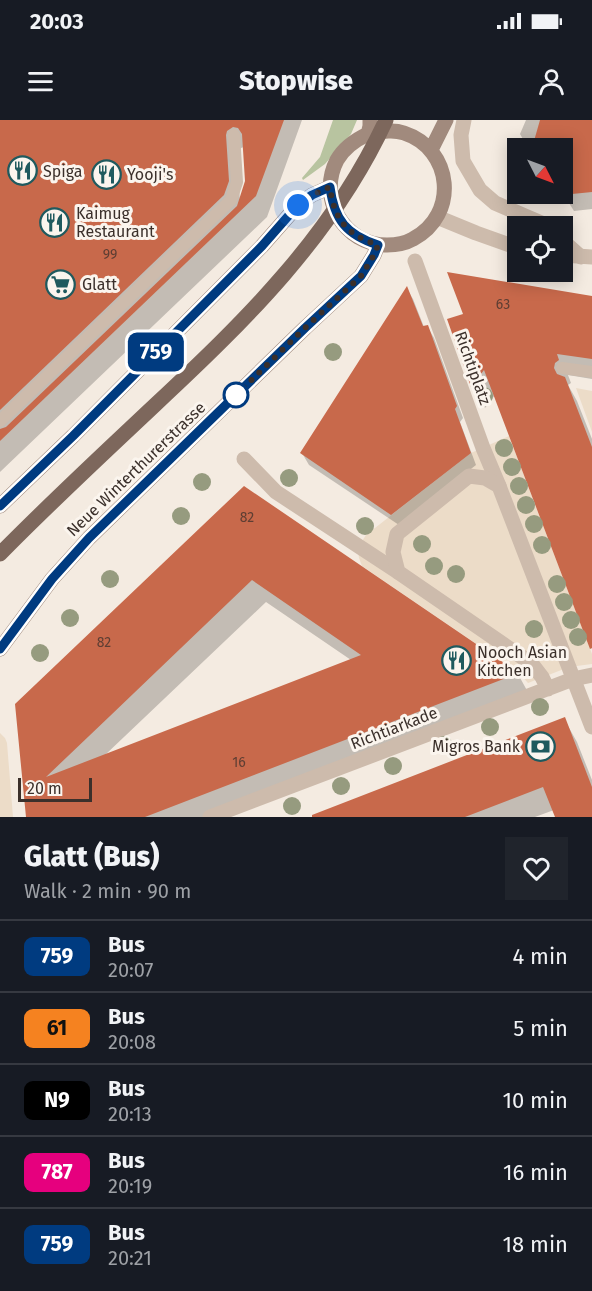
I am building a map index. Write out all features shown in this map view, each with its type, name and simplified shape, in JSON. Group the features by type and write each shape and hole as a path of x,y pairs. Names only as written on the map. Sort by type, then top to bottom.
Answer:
{"main road":[{"name":"Neue Winterthurerstrasse","path":"0,554 43,510 210,354 299,259 352,182 386,120"},
{"path":"431,150 446,120"},
{"path":"369,127 402,132 418,139 431,150 441,165 445,183 444,201 437,217 426,231 412,240 395,245 378,245 363,240 349,231 339,218 332,203 330,187 338,159 351,144 369,127"},
{"path":"0,506 262,246 298,205 312,195 330,187"},
{"name":"Neue Winterthurerstrasse","path":"0,649 52,579 89,538 361,276 378,245"}],"street":[{"path":"464,120 461,135 463,161 480,190 495,203 525,216"},
{"path":"437,217 507,244"},
{"path":"573,248 586,257"},
{"name":"Richtiplatz","path":"415,261 483,448 592,727"},
{"path":"244,459 276,492 532,664 548,689"},
{"path":"398,572 393,552 397,534 469,476 485,478 499,486"},
{"name":"Richtiarkade","path":"210,817 240,812 573,678 592,675"}],"lane":[{"path":"0,421 231,200 237,182 234,135"},
{"path":"562,368 592,372"}],"green space":[{"path":"333,120 357,120 351,134 325,164 303,180 302,178 320,157"}],"shaded area":[{"path":"576,388 592,391 592,432"},
{"path":"509,436 592,654 592,664 569,667 528,683 519,673 362,566 358,551 366,535 471,453"},
{"path":"0,733 7,743 13,817 0,817"}],"building":[{"name":"Glatt","path":"0,120 284,120 256,196 0,441 0,429 6,427 237,206 245,181 242,134 238,128 233,127 227,131 226,135 229,181 224,195 0,410"},
{"path":"540,120 592,120 592,192 573,194 573,138 535,138"},
{"path":"447,272 592,296 592,359 557,354 559,360 555,363 554,368 557,374 565,377 592,447 592,648 590,649 484,370 471,387 447,319 463,314"},
{"path":"407,286 423,326 428,325 471,453 391,515 300,453"},
{"path":"244,486 519,673 145,817 26,817 15,704","holes":["252,580 361,655 46,777"]},
{"path":"565,717 592,787 592,817 555,817 543,787 465,817 312,817 312,815"}],"bus line":[{"name":"759","path":"0,506 262,246 298,205 312,195 330,187 332,203 339,218 349,231 363,240 378,245 361,276 89,538 52,579 0,649"}],"place":[{"name":"Spiga","path":"22,171"},
{"name":"Yooji's","path":"106,174"},
{"name":"Kaimug Restaurant","path":"55,222"},
{"name":"Glatt","path":"61,284"},
{"name":"Nooch Asian Kitchen","path":"456,661"},
{"name":"Migros Bank","path":"541,746"}],"route":[{"path":"236,395 361,276 378,245 363,240 349,231 339,218 332,203 330,187 312,195 298,205"}]}
